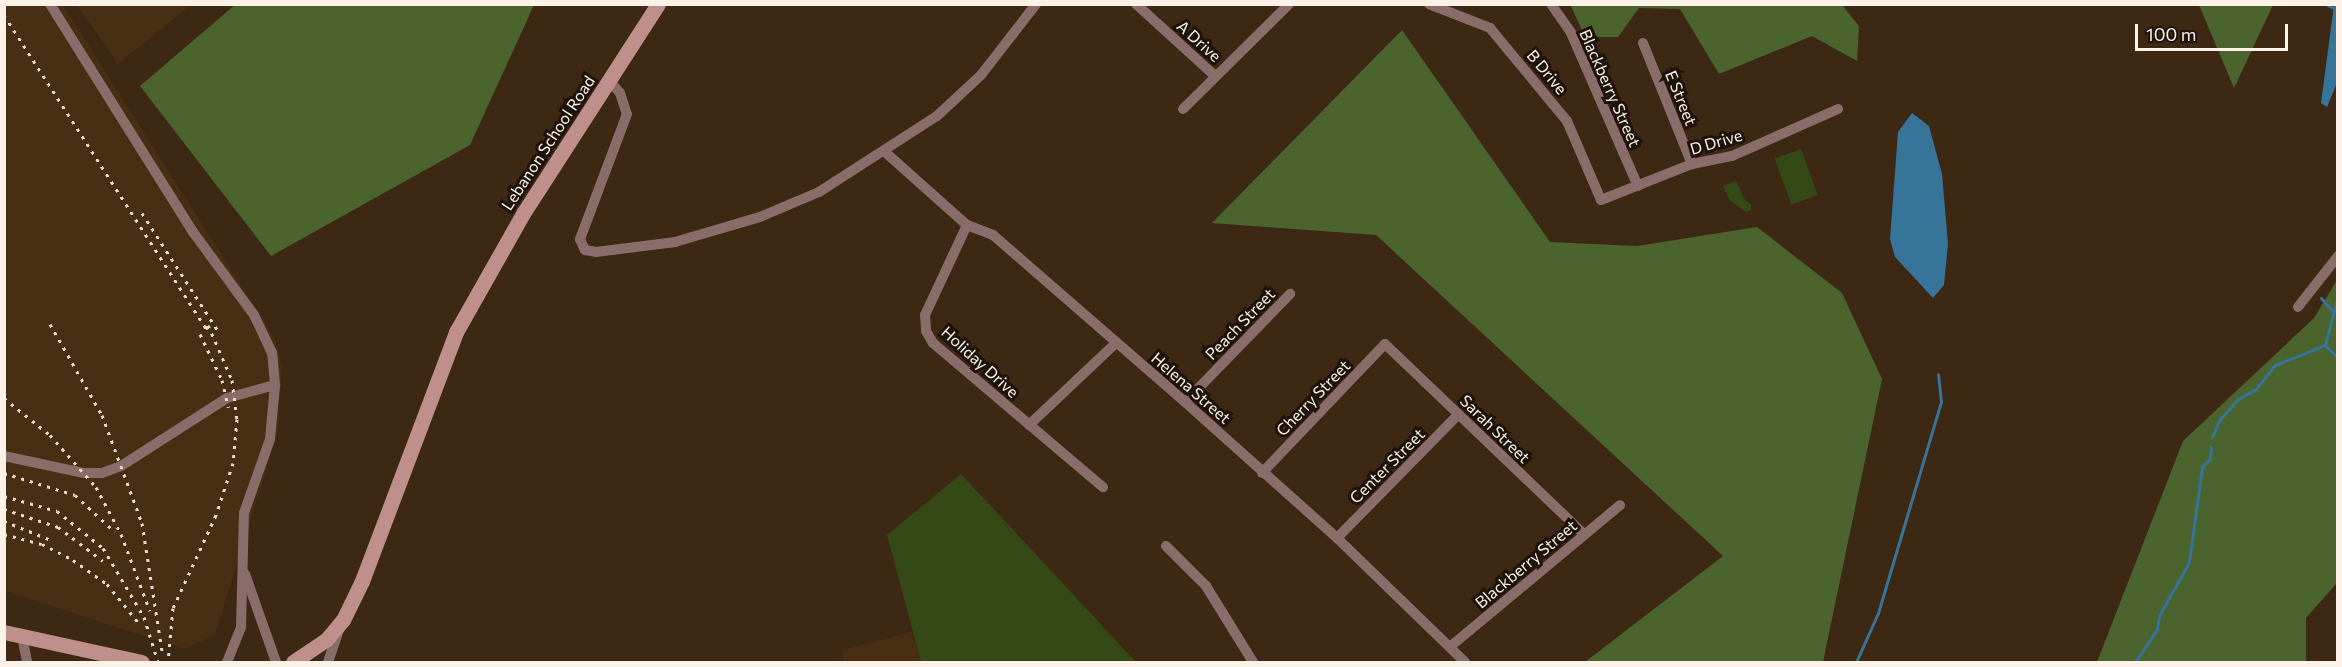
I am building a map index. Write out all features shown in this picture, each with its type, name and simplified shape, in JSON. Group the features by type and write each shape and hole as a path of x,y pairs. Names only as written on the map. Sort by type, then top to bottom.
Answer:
{"street":[{"path":"50,4 193,232 254,315 272,353 275,386 270,440 244,513 241,627 227,663"},
{"path":"609,80 658,4"},
{"name":"Lebanon School Road","path":"293,663 326,640 343,620 362,581 456,332 499,253 609,80 620,93 627,114 580,239 585,250 675,242 760,217 819,192 885,152 937,116 981,75 1036,4"},
{"name":"A Drive","path":"1136,4 1215,76"},
{"path":"1183,109 1289,4"},
{"name":"B Drive","path":"1429,4 1490,28 1567,121 1601,200"},
{"name":"Blackberry Street","path":"1551,4 1571,33 1638,186"},
{"name":"E Street","path":"1643,43 1692,164"},
{"name":"D Drive","path":"1601,200 1692,164 1732,156 1838,109"},
{"name":"Helena Street","path":"885,152 967,225 993,235 1185,402 1262,473 1337,537 1451,646 1464,663"},
{"name":"Holiday Drive","path":"967,225 925,315 926,331 933,343 1103,487"},
{"path":"2298,307 2337,256"},
{"name":"Peach Street","path":"1185,402 1290,294"},
{"path":"1029,425 1116,343"},
{"name":"Sarah Street","path":"1385,344 1584,534"},
{"name":"Cherry Street","path":"1262,473 1385,344"},
{"path":"4,456 84,473 102,473 120,466 226,398 275,386"},
{"name":"Center Street","path":"1337,537 1458,415"},
{"name":"Blackberry Street","path":"1451,646 1620,505"},
{"path":"1166,546 1206,586 1253,663"},
{"path":"241,562 276,663"},
{"path":"328,663 343,620"},
{"path":"4,632 142,663"},
{"path":"22,636 27,663"}],"shaded area":[{"path":"5,5 63,5 275,339 282,368 278,432 215,635 184,649 5,591"},
{"path":"77,5 191,5 118,64"},
{"path":"912,632 921,662 844,662 842,650"}],"green space":[{"path":"236,4 534,5 470,145 271,256 140,86"},
{"path":"1570,4 1842,5 1859,26 1857,61 1812,36 1719,74 1680,9 1639,8 1618,37 1585,37"},
{"path":"2199,5 2273,5 2234,88"},
{"path":"1402,30 1550,242 1637,246 1757,227 1842,293 1882,379 1823,662 1585,662 1723,556 1376,235 1212,223"},
{"path":"1801,149 1818,195 1791,205 1775,159"},
{"path":"1736,181 1745,200 1751,204 1751,210 1746,212 1730,201 1723,186"},
{"path":"2337,280 2337,583 2306,618 2306,662 2097,662 2183,441 2314,318"},
{"path":"961,474 1136,662 921,662 887,535"}],"water":[{"path":"2334,5 2338,5 2337,83 2327,107 2321,103"},
{"path":"1912,113 1929,126 1942,174 1948,244 1944,285 1933,298 1895,257 1890,239 1898,132"}],"waterway":[{"path":"2326,4 2338,11"},
{"path":"2325,345 2338,296"},
{"path":"2321,298 2333,312"},
{"path":"2325,345 2338,358"},
{"path":"2212,437 2220,419 2238,399 2256,389 2275,365 2325,345"},
{"path":"1856,662 1878,613 1941,402 1938,374"},
{"path":"2135,662 2157,629 2159,616 2189,562 2202,467 2210,459 2211,447"}],"railway":[{"path":"4,15 206,329 208,325 232,380 237,419 233,463 216,515 173,608 168,662"},
{"path":"142,213 218,331"},
{"path":"50,324 102,415 142,523 162,651"},
{"path":"200,334 222,380 228,407"},
{"path":"4,398 50,435 96,487 121,534 150,611"},
{"path":"4,473 75,495 115,532"},
{"path":"4,496 57,511 103,548 144,617 158,662"},
{"path":"4,509 58,527 103,561"},
{"path":"4,521 51,540"},
{"path":"4,534 42,544 73,560 107,584 138,622"}]}
